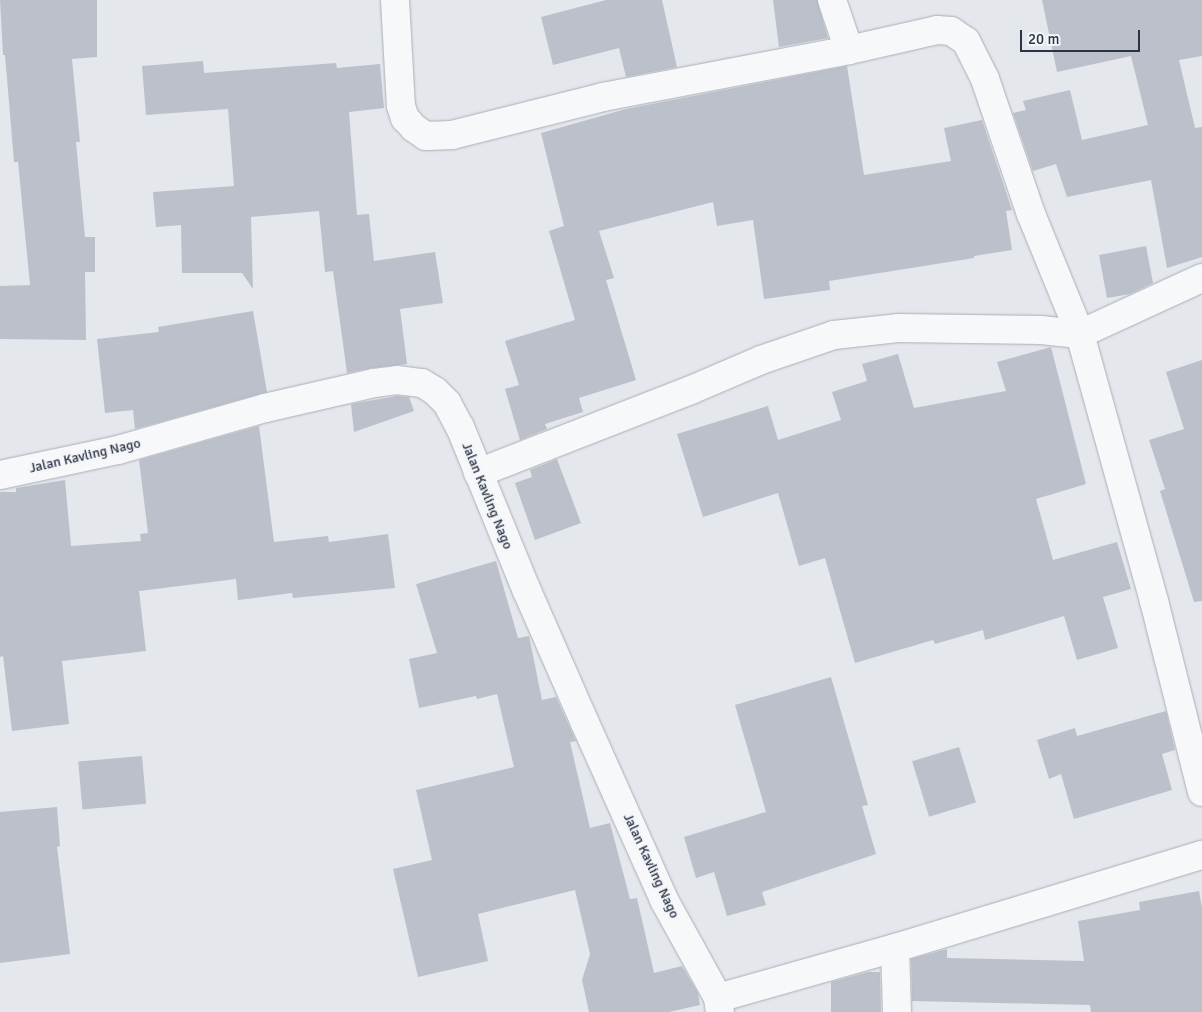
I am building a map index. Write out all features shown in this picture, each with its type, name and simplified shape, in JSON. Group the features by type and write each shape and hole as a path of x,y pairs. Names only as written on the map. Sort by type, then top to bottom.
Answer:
{"street":[{"path":"395,0 400,106 405,118 414,128 426,136 452,135 603,97 849,50 936,30 951,32 966,41 985,79 1030,214 1080,334 1154,601 1202,792"},
{"path":"832,0 849,50"},
{"path":"478,473 692,390 761,360 834,335 917,328 1041,330 1080,334 1202,278"},
{"name":"Jalan Kavling Nago","path":"0,475 118,450 265,408 397,380 422,383 435,391 447,403 527,591 664,900 719,1005"},
{"path":"719,1005 895,948 1202,855"},
{"path":"895,948 896,1012"}],"building":[{"path":"0,0 97,0 97,57 72,59 80,142 76,142 85,237 95,237 95,272 85,272 86,340 0,339 0,286 30,285 18,162 14,162 5,55 3,55"},
{"path":"606,0 662,0 677,67 626,77 619,48 553,65 541,17"},
{"path":"773,0 817,0 828,38 779,47"},
{"path":"1042,0 1202,0 1202,56 1179,60 1195,128 1202,127 1202,257 1167,268 1151,180 1067,197 1056,164 1033,171 1013,113 1026,110 1023,101 1070,90 1082,140 1148,125 1131,56 1057,72"},
{"path":"203,61 204,73 336,63 337,68 380,64 384,108 349,112 357,215 369,214 374,261 435,252 443,303 400,309 407,364 347,373 333,271 325,272 319,211 251,217 253,289 242,273 182,273 181,225 156,227 153,192 234,186 228,109 146,115 142,66"},
{"path":"847,66 864,175 951,161 944,128 982,120 1012,210 1006,211 1012,250 974,256 974,258 829,281 830,290 764,299 753,220 717,226 713,202 599,231 614,278 606,280 636,380 579,398 583,412 545,424 547,429 520,440 505,389 519,385 505,341 575,320 549,231 564,226 541,133 626,109"},
{"path":"1146,246 1153,283 1130,294 1107,298 1099,255"},
{"path":"253,311 267,392 135,429 133,410 105,413 97,339 159,332 158,327"},
{"path":"1051,347 1086,484 1036,499 1053,560 1117,542 1131,589 1103,597 1118,648 1077,660 1064,616 985,640 983,630 935,644 933,640 855,663 825,558 799,566 778,493 703,517 677,434 768,406 778,440 841,420 832,392 867,381 862,364 898,354 914,408 1006,391 997,362"},
{"path":"1202,360 1202,601 1194,602 1160,491 1165,489 1149,440 1184,429 1166,372"},
{"path":"397,396 409,397 414,411 354,432 351,404"},
{"path":"259,426 274,542 328,536 329,542 388,534 395,588 293,598 292,593 238,600 236,579 139,591 146,651 62,661 69,724 12,731 3,656 0,657 0,492 16,492 16,488 65,480 71,546 141,541 140,534 148,533 139,460"},
{"path":"557,459 581,523 535,540 515,483 532,477 530,470"},
{"path":"496,561 518,638 529,636 542,700 556,697 576,741 570,742 590,828 610,823 630,899 637,898 654,973 682,966 698,993 700,1005 669,1012 589,1012 582,980 590,954 575,890 478,914 488,961 418,977 393,869 432,860 416,790 514,767 497,694 477,699 476,696 419,708 409,659 437,653 416,584"},
{"path":"831,677 868,805 862,806 876,854 762,892 766,905 727,916 714,872 696,878 684,837 766,812 735,705"},
{"path":"1166,711 1175,750 1162,754 1172,790 1074,819 1061,774 1049,779 1037,740 1075,728 1077,736"},
{"path":"959,747 976,802 929,817 912,761"},
{"path":"142,756 146,804 82,809 78,762"},
{"path":"57,807 60,846 57,847 70,954 0,963 0,812"},
{"path":"1199,891 1202,908 1202,1012 1091,1012 1090,1005 912,1001 911,959 947,949 947,958 1084,961 1078,921 1140,910 1139,902"},
{"path":"868,972 880,972 881,1012 831,1012 831,982"}]}
